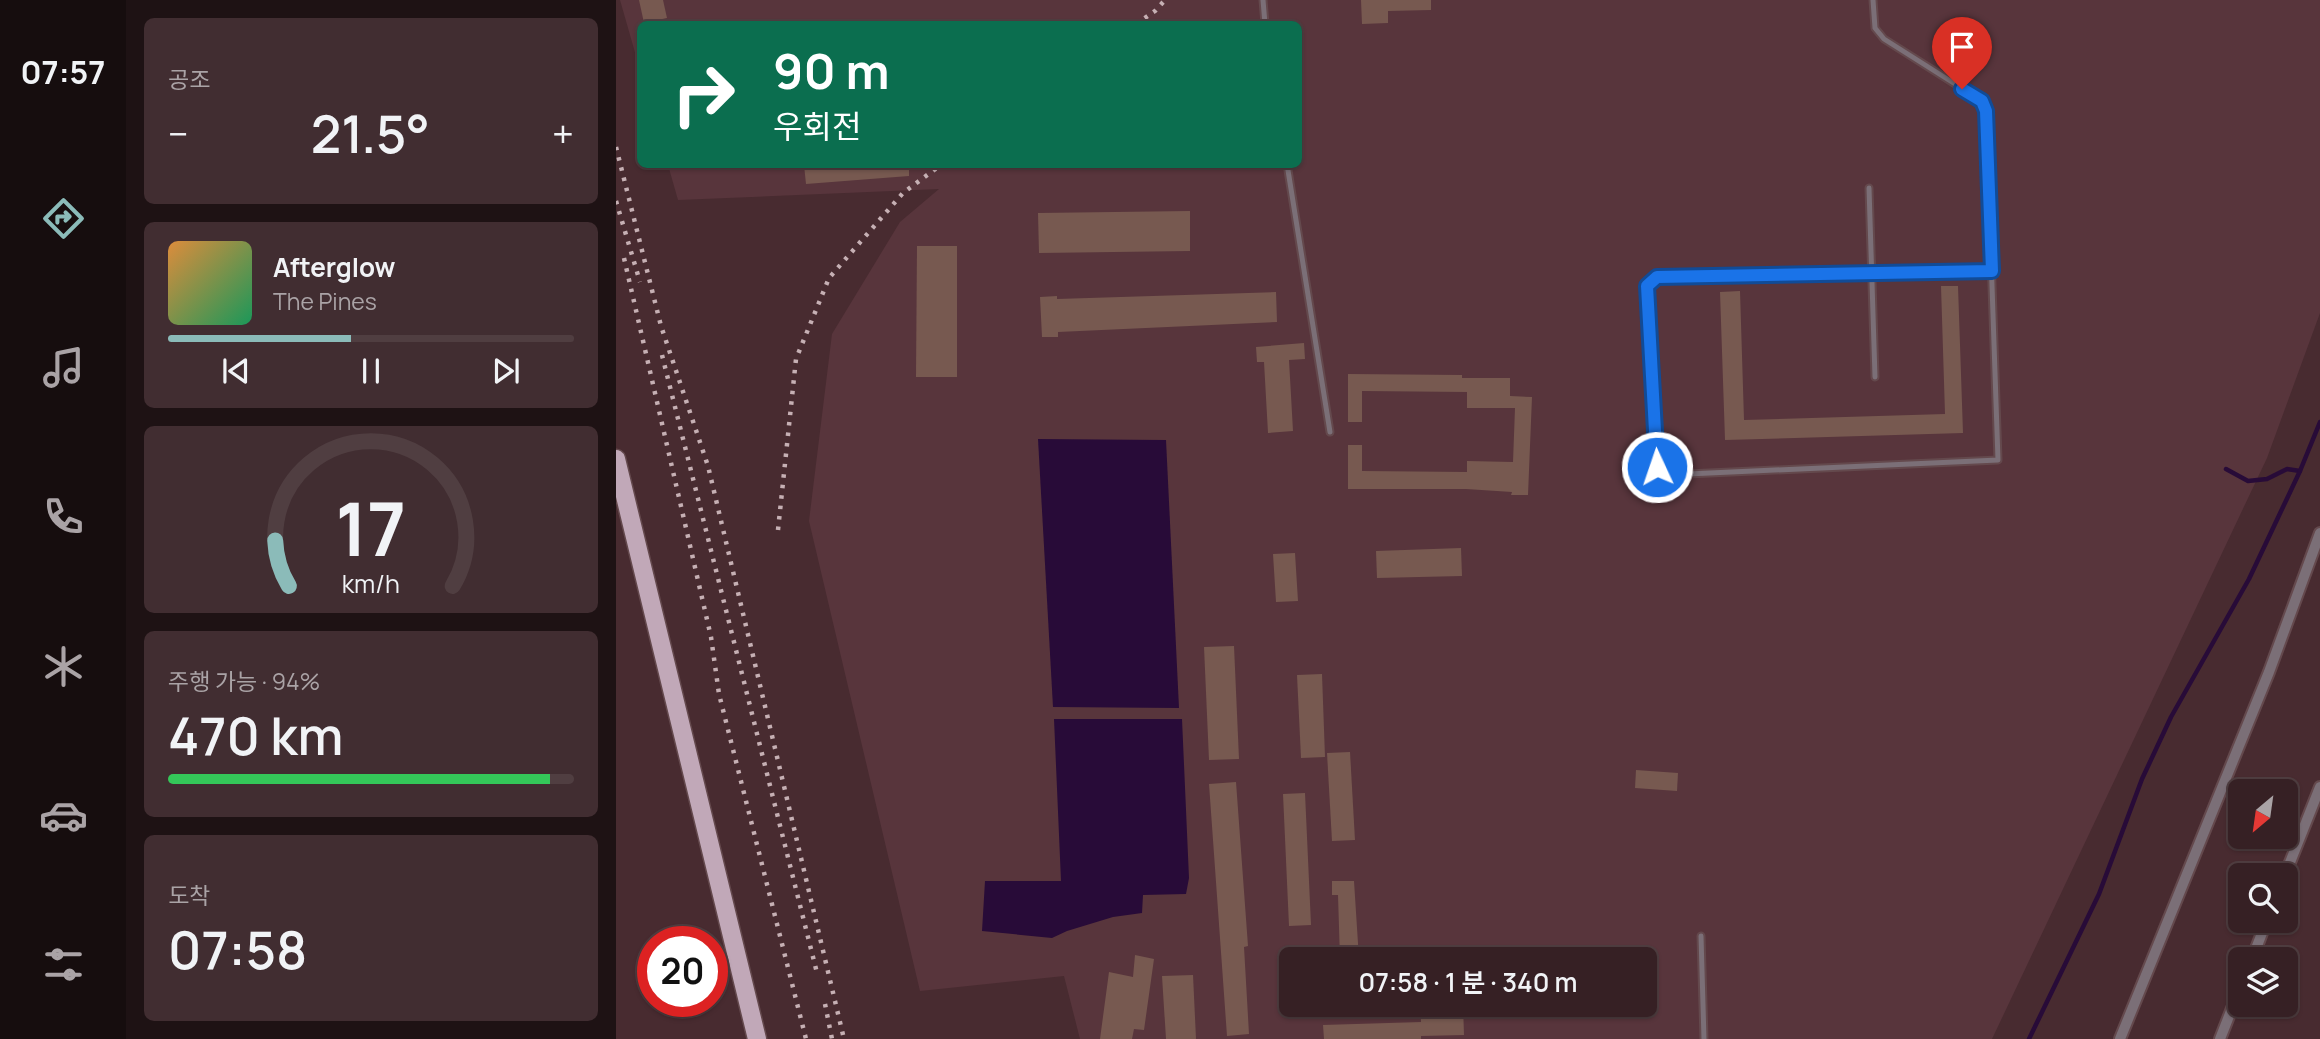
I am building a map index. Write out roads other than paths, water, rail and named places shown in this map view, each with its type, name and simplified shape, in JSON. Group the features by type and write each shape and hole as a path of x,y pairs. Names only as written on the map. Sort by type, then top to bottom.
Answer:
{"main road":[{"path":"616,459 757,1039"}],"street":[{"path":"2120,1039 2269,672 2320,533"},
{"path":"2290,863 2320,787"},
{"path":"2220,1039 2229,1017"}],"lane":[{"path":"1263,0 1265,21"},
{"path":"1873,0 1875,28 1884,39 1982,101 1986,111 1992,271 1998,460 1666,475 1657,467 1647,286 1657,277 1992,271"},
{"path":"1288,168 1330,432"},
{"path":"1869,188 1875,377"},
{"path":"1701,936 1704,1039"}],"waterway":[{"path":"2029,1039 2099,894 2142,779 2171,717 2249,579 2320,422"},
{"path":"2226,469 2248,481 2267,479 2287,469 2300,471"}],"railway":[{"path":"1140,21 1165,0"},
{"path":"616,147 661,326 708,466 844,1039"},
{"path":"778,530 796,359 829,278 903,193 937,168"},
{"path":"616,201 640,282"},
{"path":"624,258 711,637 719,694 806,1039"},
{"path":"662,355 817,973"},
{"path":"825,1004 832,1039"}]}
